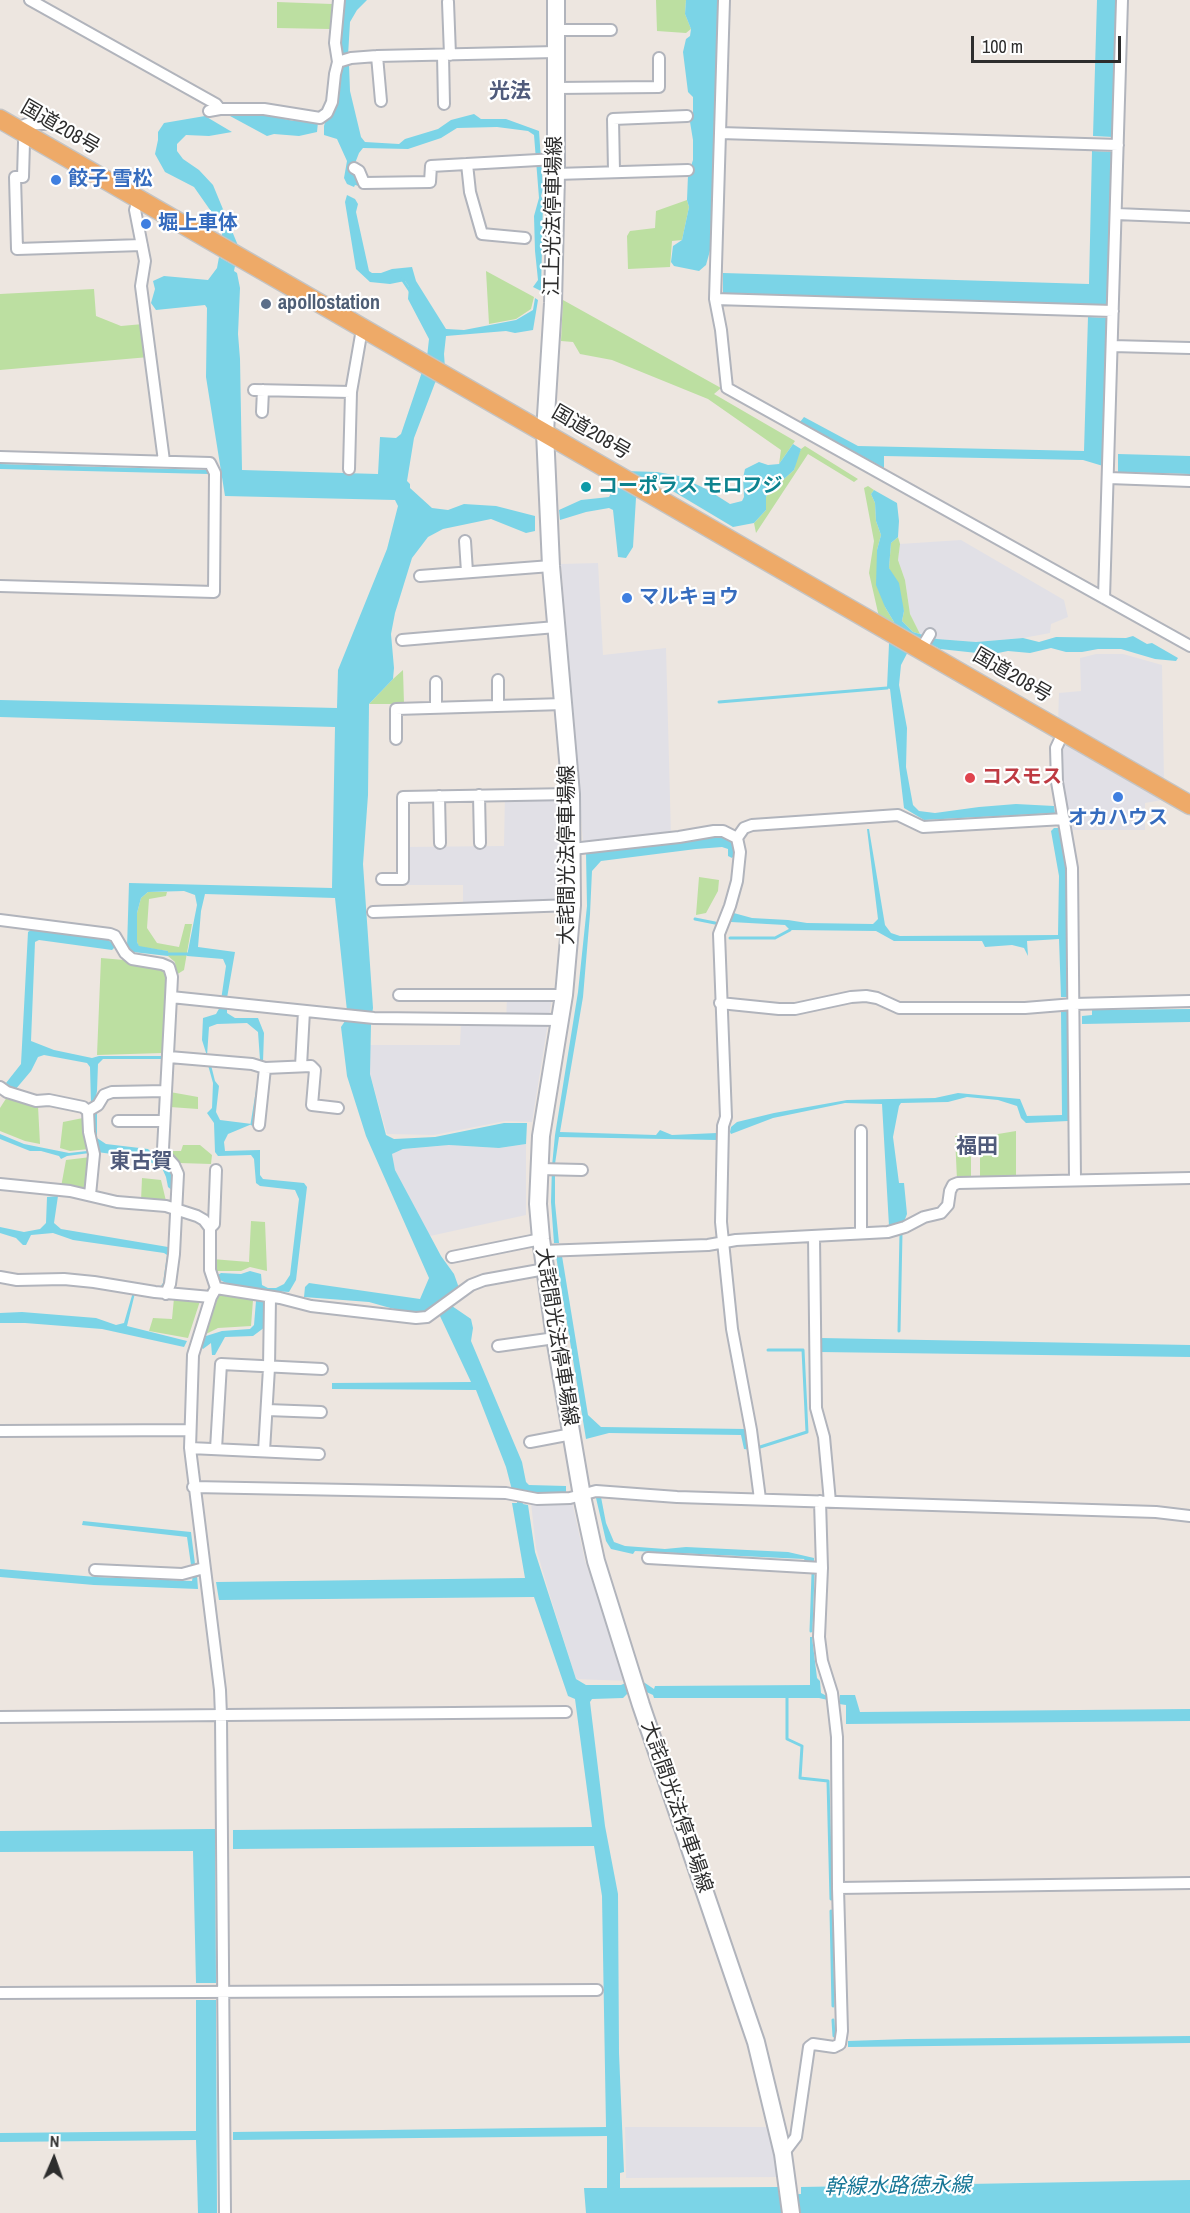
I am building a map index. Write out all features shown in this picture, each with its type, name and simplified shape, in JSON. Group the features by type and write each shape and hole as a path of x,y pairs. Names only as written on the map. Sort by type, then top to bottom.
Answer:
{"highway":[{"name":"国道208号","path":"0,119 444,377 546,432 643,489 925,642 1064,731 1190,805"}],"main road":[{"name":"江上光法停車場線","path":"546,432 553,303 555,0"},
{"name":"大詫間光法停車場線","path":"546,432 551,566 571,794 572,905 564,994 542,1129 548,1169 538,1204 541,1245 582,1496 596,1561 641,1705 756,2042 783,2154 791,2213"}],"street":[{"path":"30,0 216,104 215,110 281,110 320,118 327,113 332,102 334,74 338,62 335,43 339,0"},
{"path":"724,0 715,299 721,330 727,388 1190,646"},
{"path":"1104,598 1112,346 1102,310 1116,214 1108,144 1122,0"},
{"path":"444,104 448,2"},
{"path":"556,30 589,28 611,30"},
{"path":"338,62 351,58 377,56 556,52"},
{"path":"377,56 381,101"},
{"path":"556,88 659,87 659,58"},
{"path":"614,171 613,119 687,116"},
{"path":"49,124 27,124 23,132 23,177 15,177 17,249 142,244"},
{"path":"720,133 1108,144"},
{"path":"354,168 359,171 364,183 430,182 431,166 532,160 614,171 688,170"},
{"path":"467,164 470,192 482,234 525,238"},
{"path":"138,199 135,210 145,261 141,286 164,462"},
{"path":"1116,214 1190,217"},
{"path":"715,299 1102,310"},
{"path":"349,469 351,392 362,329"},
{"path":"1112,346 1190,348"},
{"path":"262,412 258,390 351,392"},
{"path":"0,457 210,463 215,473 214,592 0,586"},
{"path":"1109,478 1190,481"},
{"path":"465,541 467,572"},
{"path":"420,576 551,566"},
{"path":"402,640 556,627"},
{"path":"498,680 498,706"},
{"path":"436,682 436,708"},
{"path":"396,739 396,709 564,704"},
{"path":"1064,731 1056,748 1057,782 1072,868 1075,1179"},
{"path":"382,879 403,879 403,796 571,794"},
{"path":"479,795 480,843"},
{"path":"439,796 440,843"},
{"path":"760,1499 751,1430 732,1329 722,1244 723,1126 726,1117 718,934 730,906 737,881 740,852 737,838 744,828 752,825 898,815 923,827 1064,819"},
{"path":"572,849 714,831 723,831 737,838"},
{"path":"373,912 572,905"},
{"path":"0,920 110,934 115,936 125,953 132,959 169,967 172,977 163,1149 178,1174 174,1254 170,1284 166,1294"},
{"path":"399,995 564,994"},
{"path":"720,1003 795,1009 866,996 877,998 899,1008 1025,1008 1074,1004 1190,1001"},
{"path":"171,997 349,1016 560,1020"},
{"path":"301,1066 304,1011"},
{"path":"168,1057 252,1064 265,1068 311,1066 315,1070 312,1105 338,1108"},
{"path":"259,1125 265,1068"},
{"path":"0,1087 36,1101 50,1100 83,1107 88,1111 89,1132 94,1151 90,1195"},
{"path":"88,1111 99,1105 104,1095 112,1092 166,1091"},
{"path":"118,1121 164,1121"},
{"path":"861,1131 861,1233"},
{"path":"548,1169 582,1170"},
{"path":"210,1228 214,1224 216,1170"},
{"path":"452,1257 541,1245 722,1244 736,1240 888,1232 905,1227 924,1217 941,1213 948,1205 953,1185 958,1183 1190,1178"},
{"path":"0,1184 90,1195 117,1203 166,1206 204,1220 210,1228 210,1270 213,1292 193,1356 190,1448 220,1690 225,2213"},
{"path":"783,2154 796,2137 809,2047 813,2044 834,2047 840,2044 842,2031 837,1737 833,1698 822,1661 819,1637 825,1501 824,1437 816,1408 814,1236"},
{"path":"0,1277 17,1281 64,1279 94,1282 166,1294 213,1292 270,1297 311,1306 417,1318 427,1317 471,1285 484,1280 545,1269"},
{"path":"264,1451 270,1297"},
{"path":"498,1346 555,1338"},
{"path":"216,1449 221,1364 322,1369"},
{"path":"267,1410 321,1412"},
{"path":"0,1431 190,1430"},
{"path":"530,1442 572,1434"},
{"path":"190,1448 319,1454"},
{"path":"193,1486 436,1491 537,1499 582,1496 596,1491 760,1499 1156,1512 1190,1516"},
{"path":"648,1558 822,1568"},
{"path":"95,1570 182,1574 204,1568"},
{"path":"0,1717 566,1712"},
{"path":"838,1888 1190,1883"},
{"path":"0,1993 597,1990"}],"shaded area":[{"path":"961,540 1064,600 1068,617 1051,624 1050,633 1023,638 976,642 937,639 920,634 910,614 905,580 898,560 900,544"},
{"path":"598,563 603,655 666,648 671,836 583,843 561,564"},
{"path":"1096,654 1123,654 1162,665 1164,782 1058,722 1059,693 1081,691 1080,658"},
{"path":"1065,743 1162,800 1145,803 1145,830 1070,830 1061,792 1059,750"},
{"path":"560,791 558,902 463,907 463,885 405,885 405,847 504,846 505,792"},
{"path":"507,998 552,998 532,1122 505,1121 434,1135 387,1134 370,1074 370,1045 460,1045 461,1023 506,1023"},
{"path":"526,1144 526,1215 430,1236 395,1170 392,1154 403,1149 449,1145 499,1148"},
{"path":"572,1501 585,1561 627,1681 576,1679 550,1596 536,1548 531,1503"},
{"path":"625,2127 770,2127 779,2177 626,2178"}],"green space":[{"path":"656,0 686,0 685,14 691,29 686,33 657,31"},
{"path":"277,2 332,4 330,29 277,28"},
{"path":"687,200 689,207 682,240 672,241 670,267 628,269 627,236 630,231 655,228 656,211"},
{"path":"486,271 534,297 531,309 516,319 489,324"},
{"path":"94,289 96,316 121,326 143,324 149,357 0,370 0,294"},
{"path":"563,300 721,388 714,394 795,441 779,464 781,450 708,399 612,360 580,354 573,342 561,341"},
{"path":"805,446 858,479 854,482 808,454 756,533 754,523 766,510 766,497 775,482 783,480 794,470 801,449"},
{"path":"868,486 874,490 871,494 881,535 877,550 885,607 894,626 879,617 869,573 874,541 864,488"},
{"path":"898,537 900,544 898,560 905,580 910,614 920,634 913,632 902,621 904,611 889,568 891,543"},
{"path":"403,670 404,704 369,704 393,679"},
{"path":"699,877 719,880 718,891 706,913 696,915"},
{"path":"148,892 167,892 166,896 149,899 147,928 157,943 179,947 185,924 192,924 184,970 176,975 175,962 168,956 168,951 139,947 137,942 137,913 141,898"},
{"path":"101,958 162,968 169,981 163,1053 97,1055"},
{"path":"170,1092 198,1097 198,1109 170,1107"},
{"path":"7,1097 38,1106 40,1144 0,1131 0,1108"},
{"path":"83,1118 89,1149 70,1151 60,1148 63,1122"},
{"path":"1016,1131 1016,1178 980,1179 980,1137"},
{"path":"971,1135 971,1179 957,1180 955,1136"},
{"path":"183,1145 200,1145 212,1155 211,1164 179,1163 168,1151 181,1151"},
{"path":"91,1157 87,1190 61,1187 66,1160"},
{"path":"142,1178 161,1180 166,1201 141,1201"},
{"path":"251,1221 265,1222 267,1271 250,1267 241,1271 214,1271 212,1259 249,1262"},
{"path":"219,1295 253,1300 251,1326 218,1328 204,1335"},
{"path":"174,1298 200,1301 188,1338 149,1331 153,1318 172,1319"}],"water":[{"path":"344,0 367,0 350,22 348,56 341,57 339,38"},
{"path":"686,0 718,0 711,247 706,265 699,271 674,266 671,262 673,246 682,240 689,207 688,175 693,160 690,122 693,117 693,97 688,92 683,52 691,29 685,14"},
{"path":"1097,0 1117,0 1113,137 1093,136"},
{"path":"349,64 350,91 361,137 365,142 399,144 405,139 438,129 451,120 474,114 481,119 506,119 539,131 543,189 541,196 543,200 541,291 533,287 538,280 534,216 539,198 534,135 528,131 497,127 457,128 441,138 408,149 363,148 352,171 358,179 359,186 354,187 347,184 344,178 347,161 337,139 324,135 324,126 338,74 343,66"},
{"path":"261,114 294,121 306,119 318,122 317,132 299,136 274,134 267,136 230,116"},
{"path":"205,116 232,132 209,136 186,135 177,144 177,151 213,185 239,248 222,237 222,227 194,187 165,172 155,154 158,132 164,123"},
{"path":"1092,151 1113,152 1108,305 723,293 723,273 1089,284"},
{"path":"347,195 355,199 358,204 356,212 369,271 381,273 392,269 412,267 416,281 446,329 464,330 516,320 533,310 535,298 538,300 533,330 446,336 445,368 435,383 414,438 407,481 410,488 432,508 448,510 464,504 496,506 535,516 535,531 526,533 491,519 443,529 428,537 412,558 391,634 393,679 369,704 368,795 363,864 373,1008 372,1014 364,1022 371,1023 370,1074 386,1135 394,1139 435,1137 504,1123 527,1123 526,1144 499,1148 449,1145 403,1149 392,1154 395,1170 441,1256 454,1274 459,1288 446,1299 451,1307 471,1319 473,1328 471,1341 522,1462 526,1482 529,1485 566,1486 566,1492 531,1493 512,1490 506,1467 476,1390 332,1389 332,1383 471,1382 439,1314 431,1310 420,1313 396,1312 394,1309 369,1302 304,1297 305,1287 309,1283 420,1299 429,1278 366,1136 347,1076 341,1027 345,1021 351,1021 352,1012 347,1011 335,898 205,894 198,947 235,952 227,998 227,1013 235,1018 258,1018 264,1033 263,1062 260,1060 258,1032 247,1023 217,1024 209,1027 207,1056 202,1040 203,1018 216,1014 220,1007 226,966 223,959 187,956 197,905 195,895 184,891 148,892 141,898 137,913 137,942 139,946 168,951 168,956 133,952 127,948 129,883 332,888 335,727 0,717 0,700 337,708 338,670 387,549 398,506 395,500 225,496 206,377 207,308 205,305 156,310 151,303 155,289 153,281 164,276 208,280 217,268 219,257 235,266 234,271 237,273 240,288 238,334 242,470 378,474 380,437 396,438 401,434 427,357 429,339 408,299 409,287 405,281 390,284 370,282 356,269 345,202"},
{"path":"1088,317 1107,318 1103,466 1083,460 884,456 884,468 800,422 804,417 858,446 1084,451"},
{"path":"793,444 801,449 794,470 783,480 775,482 766,497 766,510 754,523 733,527 661,484 644,482 636,498 633,547 626,558 618,557 613,510 609,508 586,512 560,520 559,510 581,500 609,497 624,471 657,472 679,476 730,504 742,501 745,469 759,462 768,465 779,464"},
{"path":"1118,454 1190,456 1190,474 1118,472"},
{"path":"0,464 208,470 209,474 0,469"},
{"path":"874,490 897,503 898,537 891,543 889,568 899,583 904,611 902,621 913,632 937,639 976,642 1023,638 1039,642 1056,637 1126,638 1133,636 1147,644 1152,643 1178,658 1176,661 1155,659 1121,649 1066,652 1051,648 1030,653 1008,651 998,653 983,650 977,653 940,649 919,638 914,640 901,665 899,685 907,728 906,767 913,805 919,811 935,813 1016,804 1054,806 1055,813 924,820 904,808 890,689 887,688 889,644 894,622 876,585 877,550 881,535 871,494"},
{"path":"1054,828 1060,828 1066,866 1068,997 1061,997 1059,939 1027,941 1028,956 1024,948 1012,945 985,947 982,941 894,941 876,931 790,930 785,925 731,922 725,924 730,912 752,918 807,923 873,924 878,919 867,829 869,829 885,925 891,933 900,936 1058,935 1059,876 1051,831"},
{"path":"709,836 721,836 732,843 736,853 732,858 728,856 728,849 722,847 696,849 601,861 592,871 583,997 560,1132 656,1135 660,1130 672,1135 717,1133 717,1140 559,1137 555,1164 555,1203 559,1243 554,1243 551,1202 552,1166 578,992 587,906 586,853 682,843"},
{"path":"31,930 108,940 116,946 112,950 39,940 35,942 31,1041 54,1050 92,1058 162,1056 162,1059 103,1059 98,1064 97,1091 95,1101 91,1103 90,1067 87,1063 44,1055 38,1057 31,1071 15,1090 6,1083 21,1064 28,932"},
{"path":"1190,1009 1190,1022 1082,1024 1082,1016 1092,1015 1092,1010"},
{"path":"1061,1011 1068,1011 1068,1121 1026,1123 1021,1118 1017,1106 998,1100 967,1097 948,1102 901,1103 893,1137 899,1183 904,1183 907,1214 904,1222 889,1226 882,1104 845,1103 773,1118 731,1134 730,1132 731,1127 737,1122 847,1100 935,1098 958,1093 1020,1099 1027,1116 1062,1115"},
{"path":"208,1065 211,1065 215,1081 219,1086 216,1112 220,1120 252,1124 228,1134 224,1142 225,1151 260,1150 260,1175 263,1179 304,1183 307,1187 296,1280 289,1292 228,1284 218,1279 221,1273 241,1274 250,1271 261,1274 262,1285 268,1288 276,1288 284,1284 290,1275 299,1199 295,1190 260,1186 256,1183 254,1159 251,1155 218,1156 215,1152 214,1123 207,1113 212,1108 213,1083"},
{"path":"97,1112 97,1138 106,1144 148,1149 173,1175 174,1192 168,1187 162,1168 142,1158 97,1152 61,1159 59,1156 41,1151 30,1151 0,1139 0,1134 24,1144 69,1153 96,1150 93,1136 94,1114"},
{"path":"58,1196 54,1223 61,1229 168,1247 165,1287 160,1290 143,1286 160,1287 163,1283 167,1255 164,1253 73,1240 53,1233 31,1235 26,1245 23,1245 16,1238 0,1233 0,1227 24,1232 40,1229 46,1223 47,1197"},
{"path":"556,1256 562,1256 588,1415 601,1427 746,1429 751,1450 744,1449 741,1435 609,1433 586,1439"},
{"path":"133,1292 135,1293 127,1326 187,1341 184,1347 102,1329 0,1323 0,1313 22,1312 96,1318 116,1325 124,1323"},
{"path":"256,1301 265,1301 265,1327 253,1336 225,1337 215,1355 212,1355 211,1343 203,1349 201,1347 206,1336 222,1331 250,1329 254,1325"},
{"path":"821,1338 1190,1345 1190,1357 820,1352"},
{"path":"601,1497 606,1523 614,1542 625,1546 788,1552 814,1558 814,1561 635,1551 633,1554 611,1549 606,1541 596,1498"},
{"name":"幹線水路徳永線","path":"517,1499 528,1505 535,1552 576,1679 586,1685 621,1685 628,1682 630,1691 623,1698 592,1699 590,1702 605,1826 618,1894 619,2053 624,2172 620,2173 620,2188 778,2187 779,2195 801,2194 801,2187 1190,2180 1190,2213 586,2213 584,2188 607,2188 607,2136 233,2140 233,2132 606,2127 602,1896 594,1846 233,1849 233,1830 592,1827 575,1699 568,1696 534,1597 219,1600 216,1582 525,1578 512,1503 517,1503"},
{"path":"83,1521 191,1532 195,1564 191,1565 187,1537 82,1525"},
{"path":"0,1569 96,1577 192,1581 193,1575 197,1575 198,1589 94,1585 0,1577"},
{"path":"810,1637 812,1637 821,1693 827,1696 828,1700 819,1698 654,1698 653,1695 642,1690 640,1681 654,1689 655,1686 810,1685"},
{"path":"840,1695 855,1695 860,1712 1190,1709 1190,1721 846,1724 846,1705 839,1704"},
{"path":"215,1829 216,1983 196,1983 193,1851 0,1852 0,1831"},
{"path":"196,2000 216,2000 217,2213 198,2213 196,2140 0,2142 0,2133 196,2131"},
{"path":"1190,2036 1190,2043 848,2047 848,2041 907,2039"}],"waterway":[{"path":"402,279 410,291"},
{"path":"719,702 887,688"},
{"path":"695,919 715,923"},
{"path":"730,938 775,938 790,930"},
{"path":"168,954 188,954"},
{"path":"252,1124 258,1087"},
{"path":"899,1331 901,1233"},
{"path":"757,1448 807,1432 803,1350 768,1350"},
{"path":"811,1631 813,1574"},
{"path":"787,1698 787,1739 802,1746 800,1778 828,1781 831,1899"},
{"path":"831,1911 833,2006"},
{"path":"833,2020 834,2036"}],"place":[{"name":"餃子 雪松","path":"56,180"},
{"name":"堀上車体","path":"146,224"},
{"name":"apollostation","path":"266,304"},
{"name":"コーポラス モロフジ","path":"586,487"},
{"name":"マルキョウ","path":"627,598"},
{"name":"コスモス","path":"970,778"},
{"name":"オカハウス","path":"1118,797"}],"district":[{"name":"光法","path":"510,92"},
{"name":"福田","path":"977,1147"},
{"name":"東古賀","path":"141,1162"}]}
